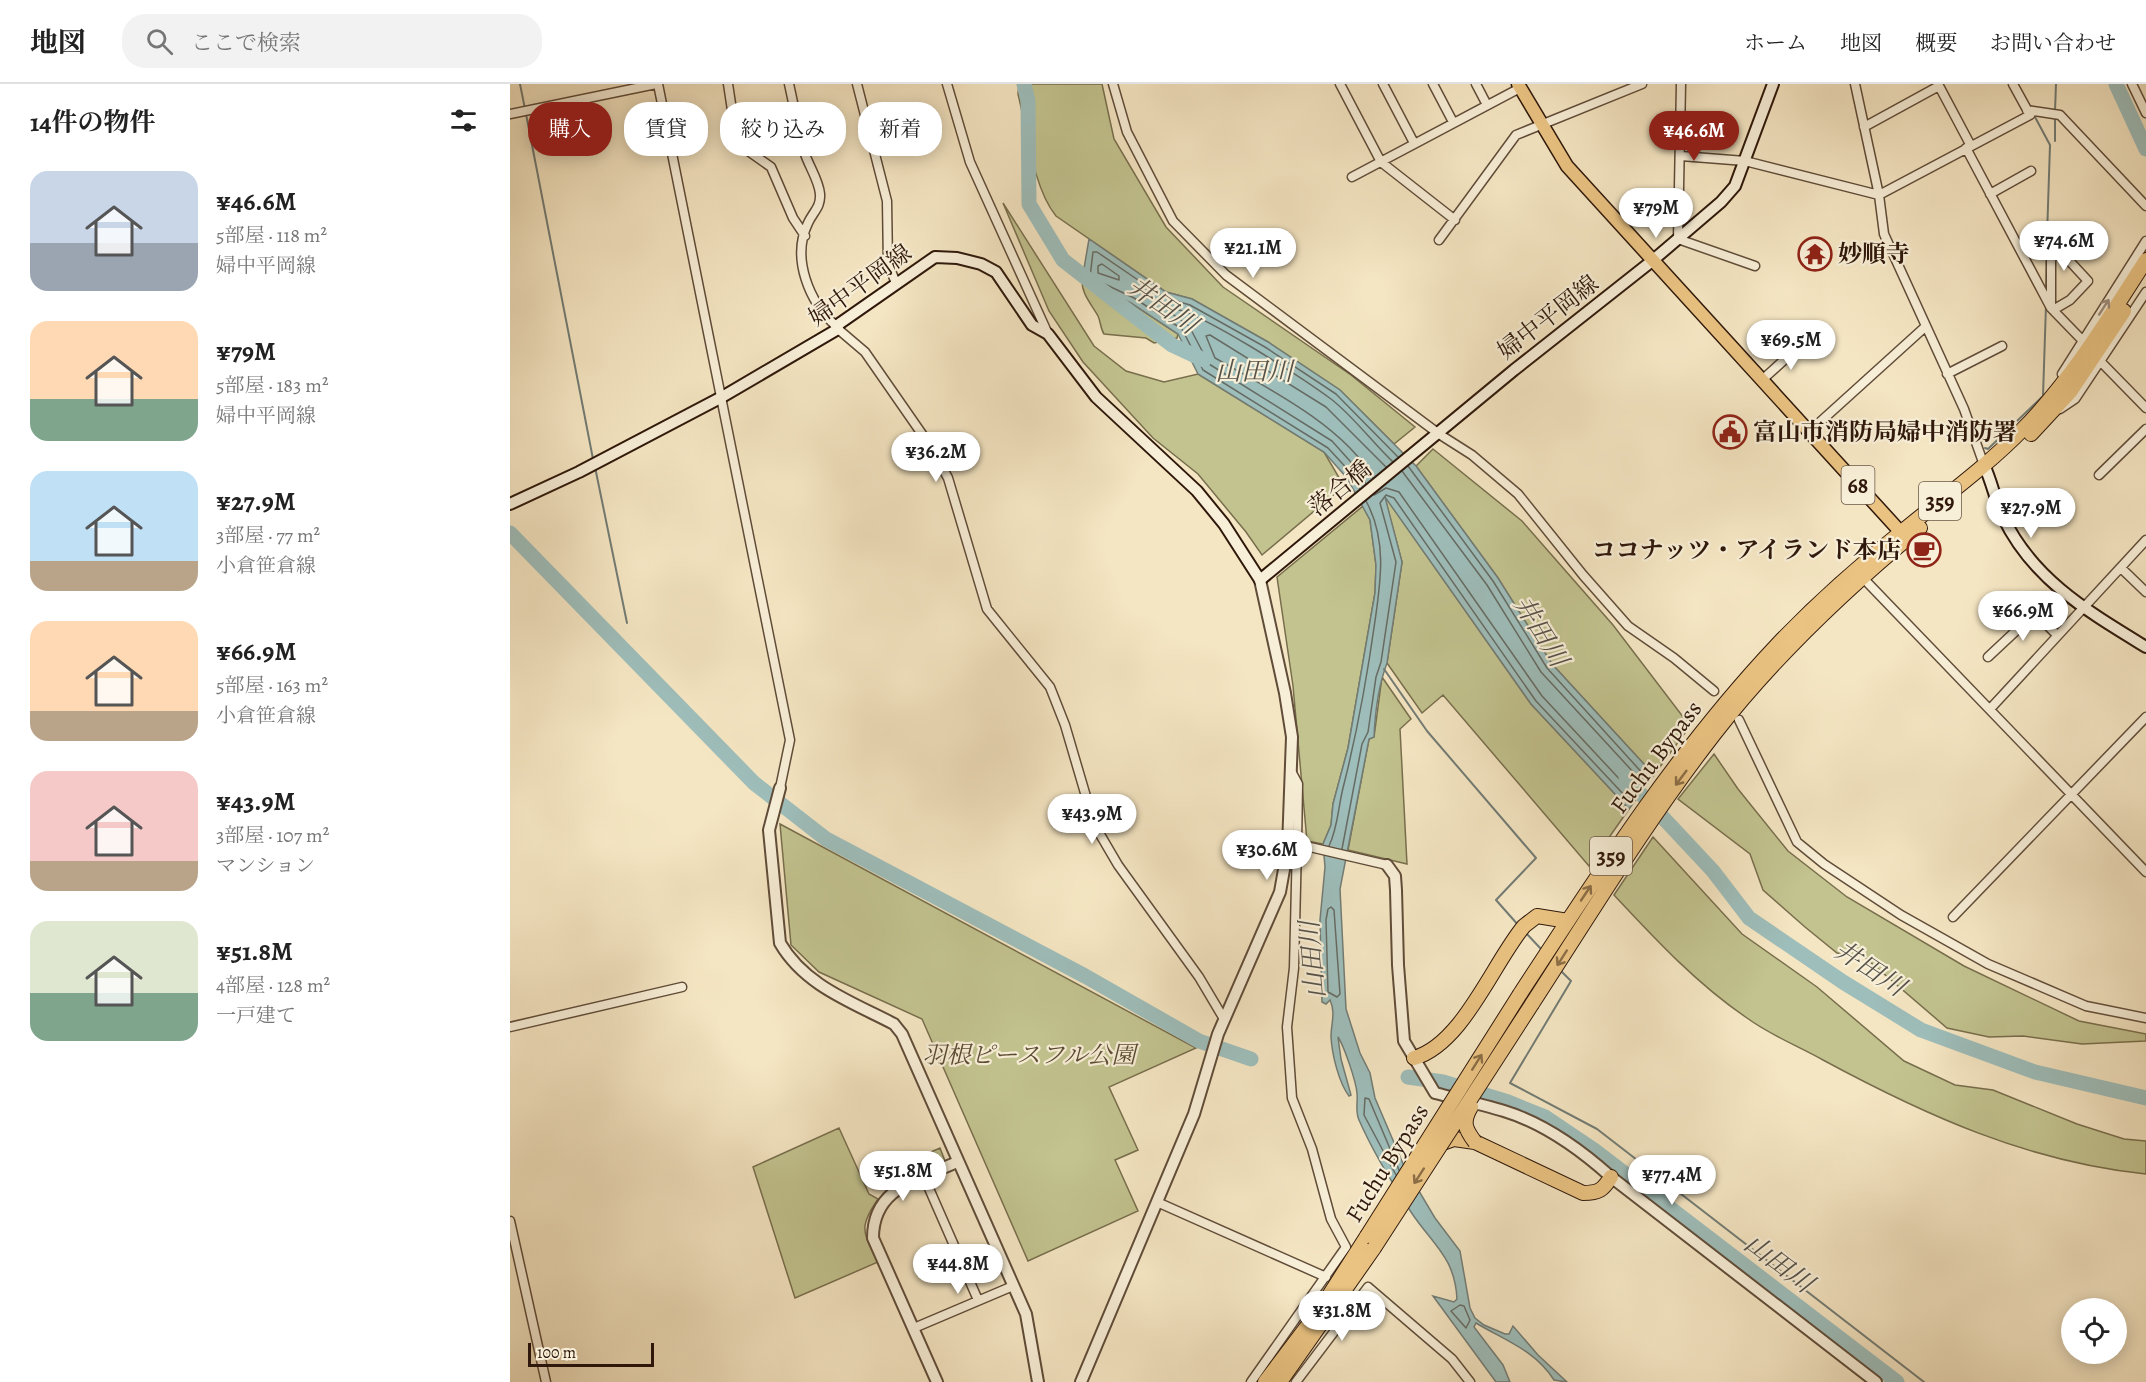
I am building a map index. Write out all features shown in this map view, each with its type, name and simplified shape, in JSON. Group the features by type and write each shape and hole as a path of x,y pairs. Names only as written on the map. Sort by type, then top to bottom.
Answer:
{"highway":[{"name":"Fuchu Bypass","path":"2045,414 2146,260"},
{"name":"Fuchu Bypass","path":"1265,1382 1440,1144 1713,727 1778,644 1904,535 1986,469 2045,414 2094,359 2146,277"},
{"name":"Fuchu Bypass","path":"1280,1382 1370,1242 1520,994 1653,794 1785,651 1864,579 1904,535"},
{"path":"1416,1063 1460,1021 1524,926 1538,916 1568,921"},
{"path":"1520,994 1549,943 1551,934 1545,923 1524,926"},
{"path":"1475,1142 1465,1127 1465,1119 1489,1079 1498,1056"},
{"path":"1440,1144 1454,1139 1475,1142 1583,1193 1596,1193 1603,1190 1611,1177"}],"main road":[{"name":"68","path":"1519,86 1567,166 1904,535"}],"street":[{"path":"510,114 657,84 790,740 769,830 780,943 789,958 810,980 894,1024 902,1034 1026,1314 1038,1382"},
{"path":"728,84 738,144 771,167 794,218 805,236"},
{"path":"789,84 804,152 820,192 819,206 807,224 801,260 807,286 825,316 865,352 931,447 948,478 987,609 1050,687 1065,725 1090,810 1101,836 1118,865 1199,977 1224,1019"},
{"path":"857,84 886,201 888,264 896,283"},
{"path":"1113,84 1127,132 1173,221 1226,274 1439,434 1472,455 1518,494 1583,575 1628,626 1714,692"},
{"path":"1340,84 1381,162 1455,220"},
{"path":"1383,84 1414,143"},
{"path":"1433,84 1453,122"},
{"path":"1476,84 1487,105"},
{"path":"1439,240 1516,135 1642,84"},
{"path":"1681,84 1678,239 1755,266"},
{"path":"1855,84 1879,195 1884,234 1964,409 2002,516 2023,552 2042,576 2084,609 2146,647"},
{"path":"1681,156 1745,161 1879,195 2030,115 2013,84"},
{"path":"2132,84 2146,113"},
{"path":"1864,127 1939,85 1990,194 2052,309 2082,341"},
{"path":"946,86 970,162 1048,334"},
{"path":"1352,177 1519,86"},
{"name":"婦中平岡線","path":"1439,434 1721,202 1735,186 1771,86"},
{"path":"2027,110 2060,115 2146,206"},
{"path":"1990,194 2031,171"},
{"path":"2051,236 2052,309"},
{"path":"2045,414 2082,341 2146,241"},
{"path":"2050,256 2063,254 2088,281 2070,300 2052,309"},
{"name":"婦中平岡線","path":"510,504 579,472 722,397 837,328 896,283 935,257 957,258 981,264 996,272 1032,325 1048,334 1096,397 1197,491 1264,577"},
{"path":"2045,414 2075,399 2146,292"},
{"path":"1809,432 1925,327"},
{"path":"1762,380 1803,343"},
{"path":"1947,374 2002,346"},
{"path":"2101,362 2146,408"},
{"path":"2099,475 2146,429"},
{"name":"落合橋","path":"1264,577 1439,434"},
{"path":"1990,709 2146,540"},
{"path":"2121,568 2146,592"},
{"path":"1081,1382 1194,1114 1224,1019 1280,892 1288,847 1292,737 1264,577"},
{"path":"1864,579 2146,872"},
{"path":"1988,657 2035,613 2058,635"},
{"path":"1953,917 2146,717"},
{"path":"1739,720 1797,842 1824,864 1901,915 1988,964 2086,1006 2146,1018"},
{"path":"1251,1382 1326,1277 1339,1253 1346,1247 1331,1219 1312,1149 1292,1098 1289,1072 1287,1027 1294,968 1299,845 1298,784 1292,773"},
{"path":"1299,845 1387,865 1395,876 1401,1022 1404,1041 1436,1093 1506,1111 1546,1130 1586,1155 1611,1177 1876,1382"},
{"path":"510,1028 682,987"},
{"path":"937,1382 873,1238 873,1222 890,1192 957,1162"},
{"path":"924,1177 978,1300"},
{"path":"1157,1202 1326,1277"},
{"path":"510,1221 546,1382"},
{"path":"914,1328 1013,1286"},
{"path":"1296,1382 1368,1287 1452,1359 1470,1382"}],"green space":[{"path":"1019,84 1102,84 1114,139 1166,227 1223,287 1351,375 1415,427 1394,444 1340,390 1268,342 1192,299 1166,292 1056,216 1048,204 1036,175 1018,94"},
{"path":"1003,203 1094,346 1126,371 1164,382 1198,374 1324,452 1344,486 1262,555 1198,474 1153,438 1083,362 1049,311"},
{"path":"1082,280 1131,303 1178,334 1177,338 1154,343 1146,338 1104,334 1098,316 1085,294"},
{"path":"1433,449 1522,521 1613,625 1690,726 1654,775 1552,664 1498,578 1416,466"},
{"path":"1384,495 1531,704 1629,809 1589,866 1443,695 1422,713 1387,663 1402,562"},
{"path":"1363,506 1370,520 1376,565 1375,593 1348,748 1333,804 1331,825 1323,844 1307,841 1293,686 1277,577"},
{"path":"1382,677 1411,719 1400,729 1407,864 1348,850 1369,739 1374,737"},
{"path":"1714,754 1738,789 1788,851 1847,897 1964,966 2079,1021 2146,1034 2146,1041 2082,1044 2023,1036 1989,1037 1947,1028 1863,956 1837,953 1805,927 1763,890 1750,854 1678,799"},
{"name":"羽根ピースフル公園","path":"780,824 1196,1048 1109,1087 1138,1150 1115,1160 1138,1211 1028,1261 922,1019 819,972 791,945"},
{"path":"1653,837 1742,934 1817,987 1904,1061 1955,1085 1993,1090 2077,1124 2124,1139 2146,1141 2146,1174 2060,1159 1978,1133 1861,1080 1756,1024 1694,976 1614,895"},
{"path":"839,1128 869,1194 878,1199 867,1217 865,1230 878,1262 795,1298 753,1167"},
{"path":"940,1148 945,1161 884,1188 874,1176"}],"water":[{"name":"山田川","path":"1089,239 1166,292 1192,299 1268,342 1340,390 1416,466 1498,578 1552,664 1654,775 1629,809 1531,704 1385,497 1402,562 1387,663 1377,700 1374,737 1369,739 1340,889 1346,1009 1360,1053 1370,1073 1375,1098 1404,1166 1435,1218 1460,1251 1470,1308 1475,1318 1484,1325 1505,1334 1509,1334 1513,1326 1538,1355 1567,1382 1554,1380 1528,1353 1476,1323 1474,1327 1503,1365 1510,1382 1496,1382 1433,1296 1454,1302 1457,1299 1452,1272 1441,1252 1397,1190 1364,1132 1357,1113 1357,1093 1354,1080 1338,1037 1341,1059 1351,1095 1349,1096 1342,1084 1334,1060 1331,1037 1332,1005 1330,1000 1326,1004 1322,1002 1320,920 1325,867 1323,844 1331,825 1333,804 1348,748 1375,593 1376,565 1370,520 1347,478 1324,452 1198,374 1178,334 1131,303 1082,280"}],"waterway":[{"path":"520,84 525,109"},
{"name":"井田川","path":"1024,84 1028,101 1029,204 1063,260 1172,345 1204,360"},
{"path":"2055,111 2056,84"},
{"path":"2116,84 2146,149"},
{"path":"526,114 593,459"},
{"path":"2035,117 2050,145 2047,236"},
{"path":"2055,117 2055,141"},
{"path":"2046,293 2047,257"},
{"path":"1985,448 1988,449 2043,396 2046,305"},
{"path":"595,467 627,623"},
{"path":"510,533 754,783 826,839 1085,976 1199,1041 1251,1059"},
{"path":"1384,669 1427,731 1536,858 1496,900 1519,926"},
{"name":"井田川","path":"1626,778 1713,871 1749,918 1843,982 1921,1030 2035,1072 2146,1098"},
{"path":"1525,932 1542,950"},
{"path":"1560,970 1571,981 1510,1083 1597,1129 1924,1382"},
{"name":"山田川","path":"1408,1077 1443,1082 1508,1102 1545,1117 1594,1150 1897,1382"}],"place":[{"name":"妙順寺","path":"1815,254"},
{"name":"富山市消防局婦中消防署","path":"1730,432"},
{"name":"ココナッツ・アイランド本店","path":"1924,550"}]}
